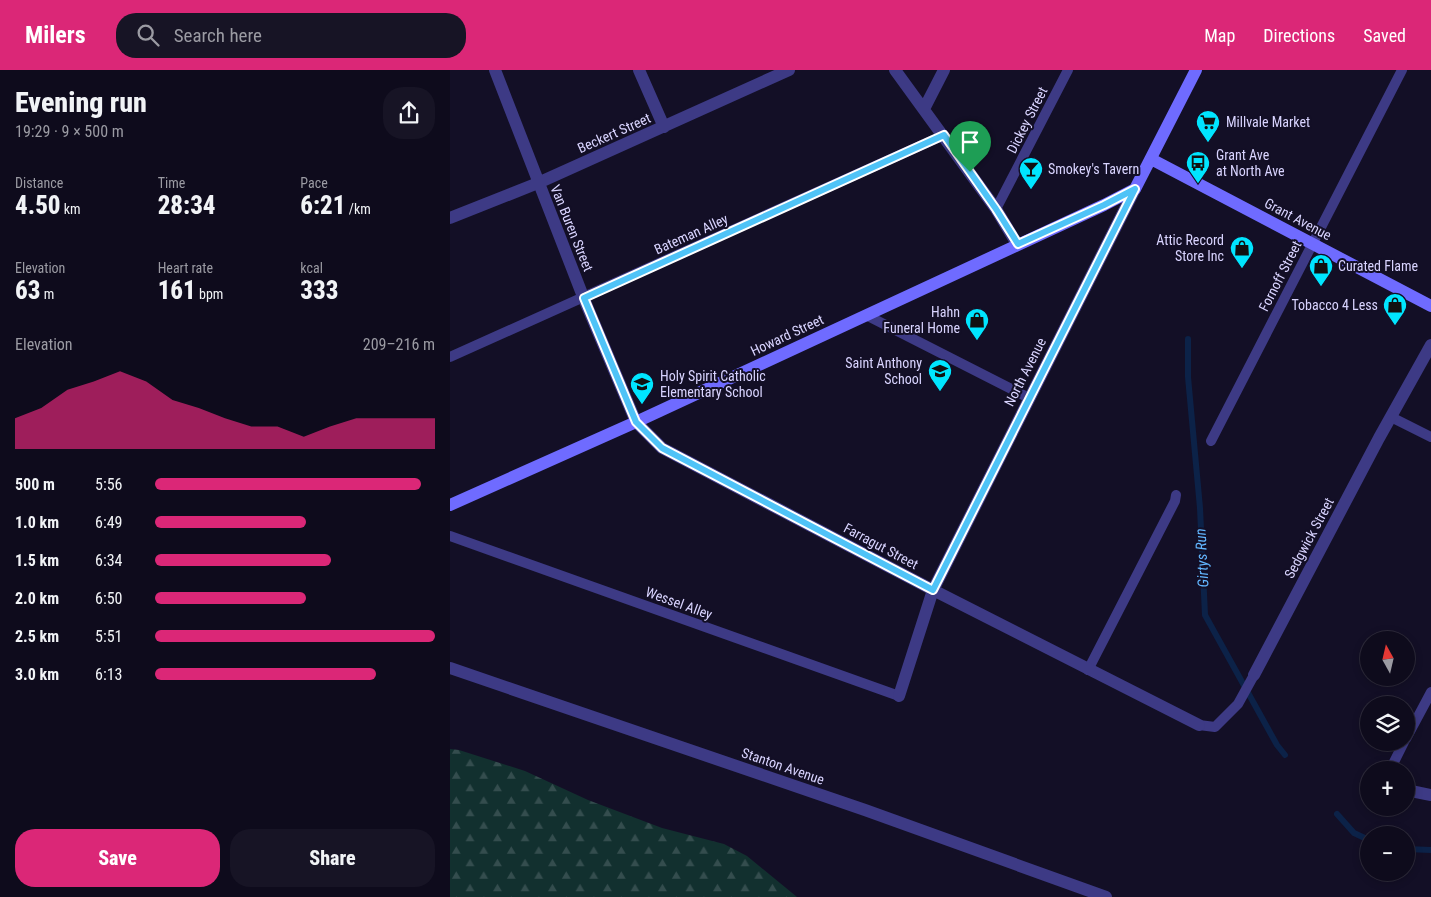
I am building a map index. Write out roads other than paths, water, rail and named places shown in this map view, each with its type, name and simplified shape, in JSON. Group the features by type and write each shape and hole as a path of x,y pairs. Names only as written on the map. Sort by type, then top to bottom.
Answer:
{"street":[{"name":"Van Buren Street","path":"495,70 584,298 636,422"},
{"path":"638,70 664,127"},
{"name":"Beckert Street","path":"450,218 538,183 788,70"},
{"path":"895,70 944,135 1018,244"},
{"path":"924,109 944,70"},
{"name":"North Avenue","path":"899,696 933,590 1196,70"},
{"name":"Grant Avenue","path":"1151,158 1431,306"},
{"name":"Howard Street","path":"450,505 636,422 1135,189"},
{"name":"Sedgwick Street","path":"1254,674 1431,345"},
{"name":"Farragut Street","path":"636,422 662,448 1088,670 1199,725"},
{"name":"Stanton Avenue","path":"450,668 865,810 1106,897"},
{"path":"1415,792 1431,795"}],"lane":[{"name":"Dickey Street","path":"996,209 1068,70"},
{"name":"Fornoff Street","path":"1211,441 1402,70"},
{"name":"Bateman Alley","path":"450,357 944,135"},
{"path":"866,315 1029,398"},
{"path":"1391,417 1431,437"},
{"path":"1088,670 1175,501 1176,495"},
{"name":"Wessel Alley","path":"450,536 899,696"},
{"name":"Sedgwick Street","path":"1199,725 1215,726 1238,704 1254,674"},
{"path":"1415,722 1431,692"}],"waterway":[{"name":"Girtys Run","path":"1188,339 1188,377 1200,508 1205,615 1277,745 1285,755"},
{"name":"Girtys Run","path":"1337,814 1354,833 1360,836"},
{"name":"Girtys Run","path":"1415,849 1431,850"}],"place":[{"name":"Millvale Market","path":"1208,143"},
{"name":"Grant Ave at North Ave","path":"1198,184"},
{"name":"Smokey's Tavern","path":"1031,190"},
{"name":"Attic Record Store Inc","path":"1242,269"},
{"name":"Curated Flame","path":"1321,287"},
{"name":"Tobacco 4 Less","path":"1395,326"},
{"name":"Hahn Funeral Home","path":"977,341"},
{"name":"Saint Anthony School","path":"940,392"},
{"name":"Holy Spirit Catholic Elementary School","path":"642,405"}]}
